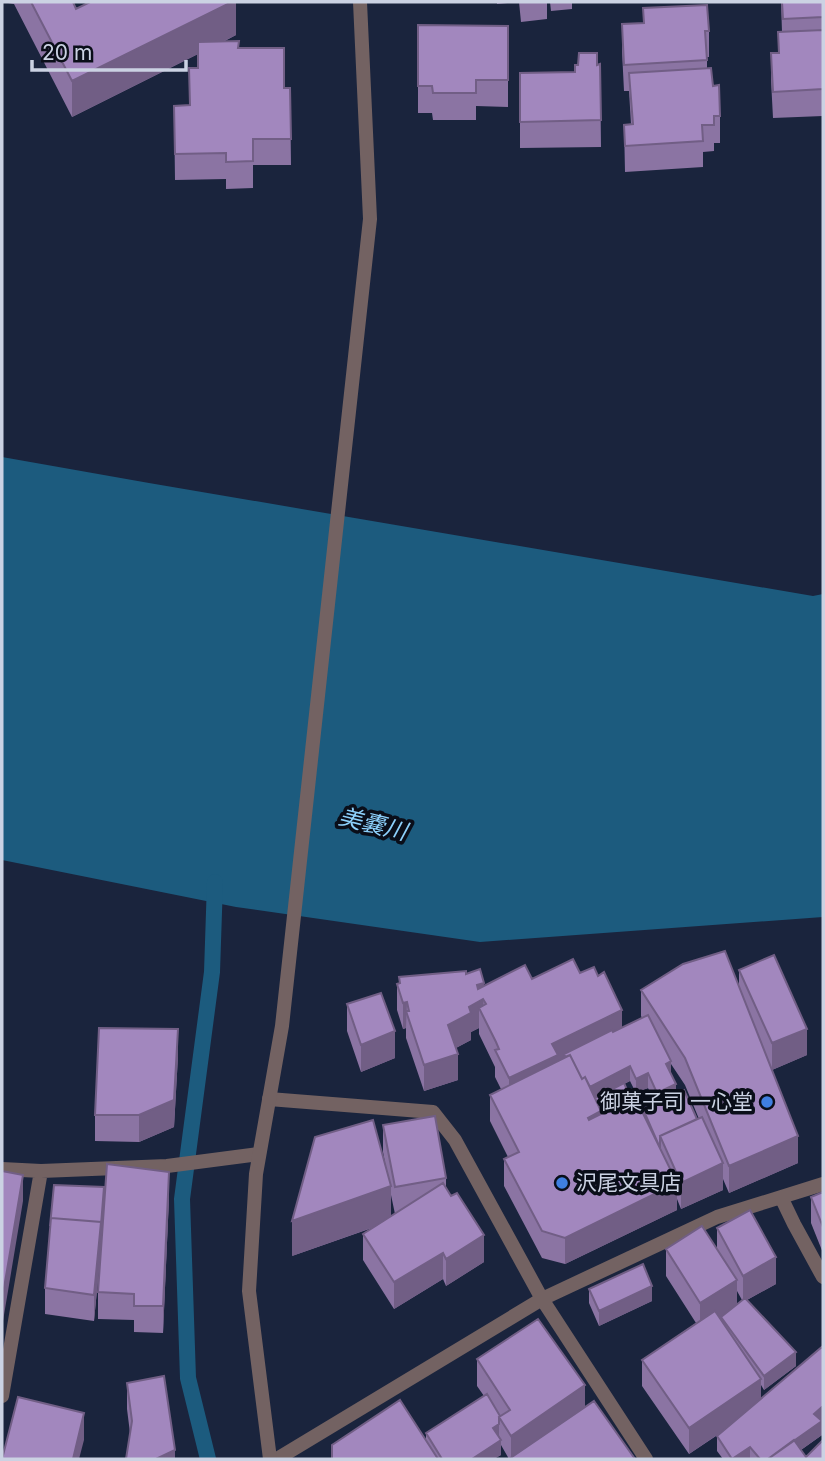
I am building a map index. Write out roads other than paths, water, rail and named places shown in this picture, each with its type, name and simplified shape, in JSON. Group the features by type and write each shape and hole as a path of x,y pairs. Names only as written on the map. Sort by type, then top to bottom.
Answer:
{"street":[{"path":"270,1459 249,1291 256,1174 282,1026 370,219 360,2"},
{"path":"269,1099 433,1112 455,1140 542,1299 646,1459"},
{"path":"2,1169 41,1171 167,1166 259,1154"},
{"path":"2,1396 41,1171"},
{"path":"277,1459 542,1299 717,1217 823,1184"},
{"path":"781,1197 823,1277"}],"water":[{"name":"美嚢川","path":"2,457 813,596 823,594 823,917 480,942 236,907 2,860"}],"waterway":[{"path":"208,1459 188,1378 182,1199 212,972 215,882"}],"place":[{"name":"御菓子司 一心堂","path":"767,1102"},
{"name":"沢尾文具店","path":"562,1183"}]}
